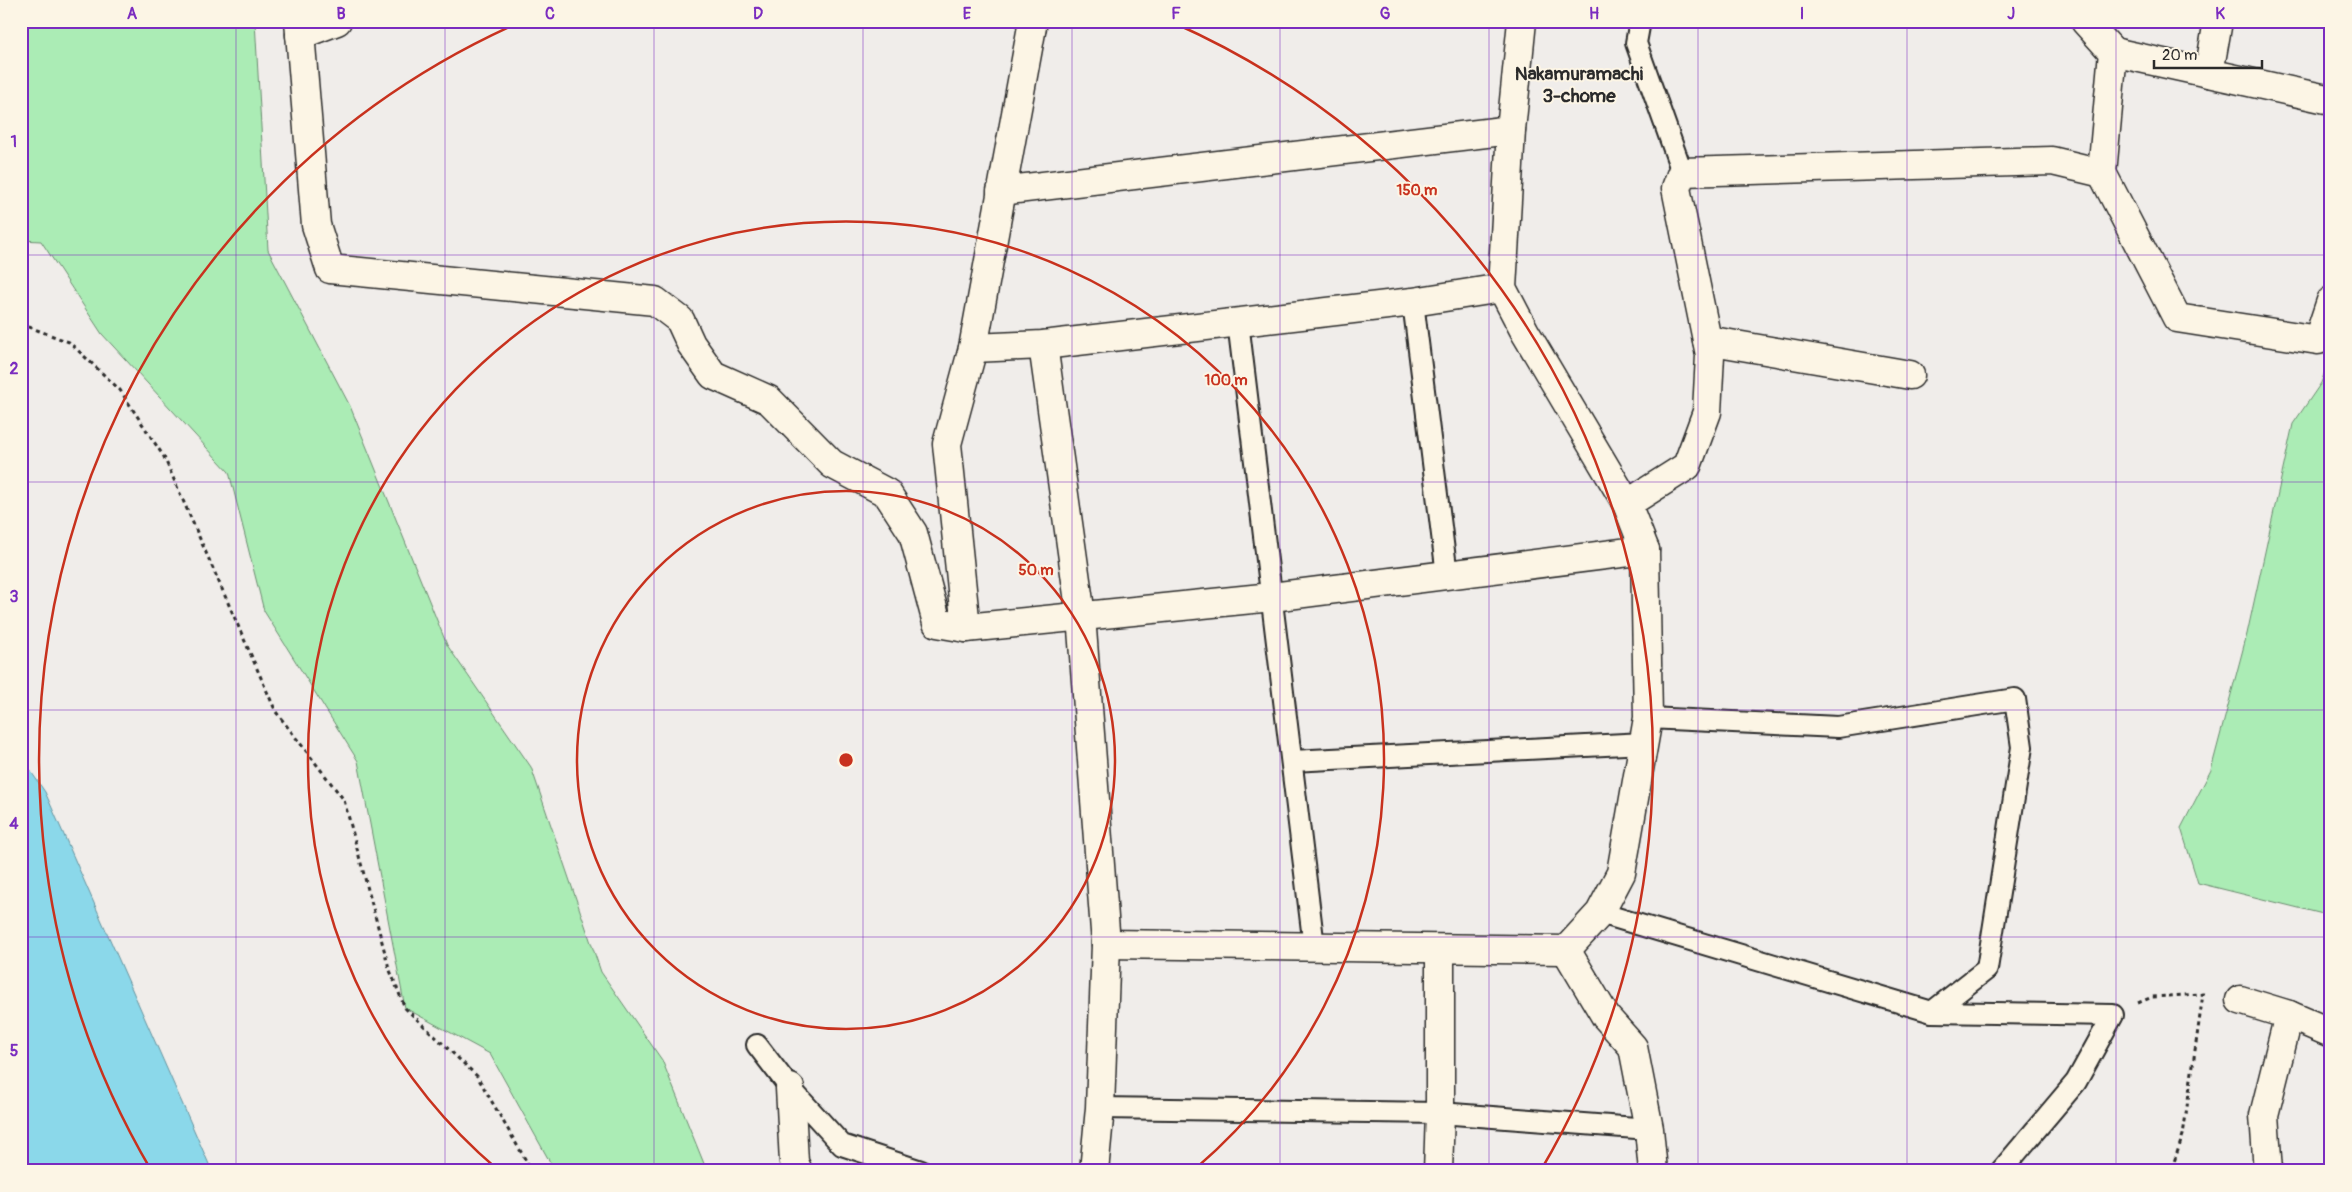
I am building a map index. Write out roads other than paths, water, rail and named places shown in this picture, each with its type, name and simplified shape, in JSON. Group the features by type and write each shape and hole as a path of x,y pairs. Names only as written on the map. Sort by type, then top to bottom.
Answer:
{"street":[{"path":"337,21 300,28 316,225 330,269 655,301 680,320 691,344 713,375 768,400 832,464 887,493 913,533 937,623 966,628 1272,597 1645,550"},
{"path":"966,628 947,444 973,348 1033,21"},
{"path":"1106,944 1566,950 1600,914 1621,873 1646,731 1645,550 1627,504 1525,332 1502,288 1511,130 1522,21"},
{"path":"2085,21 2113,52 2331,100"},
{"path":"2209,73 2218,21"},
{"path":"2113,52 2102,173 2177,318 2324,343 2331,301"},
{"path":"1001,192 1511,130"},
{"path":"1627,504 1687,466 1707,412 1710,356 1676,188 1682,172 2052,161 2102,173"},
{"path":"973,348 1043,345 1413,302 1502,288"},
{"path":"1707,340 1910,375"},
{"path":"1043,345 1080,616 1106,944 1100,1108 1094,1171"},
{"path":"1438,1171 1440,949"},
{"path":"1566,950 1606,1016 1632,1047 1649,1129 1653,1171"},
{"path":"2240,1000 2288,1015 2331,1033"},
{"path":"2268,1171 2264,1115 2288,1015"},
{"path":"790,1088 794,1162 798,1171"}],"lane":[{"path":"1640,21 1636,43 1682,172"},
{"path":"1413,302 1447,576"},
{"path":"1238,322 1314,947"},
{"path":"1292,760 1646,731 1838,727 2015,699 2022,747 1986,969 1932,1012"},
{"path":"1600,914 1932,1012 2112,1015 2076,1082 2002,1171"},
{"path":"757,1045 790,1088 842,1145 921,1171"},
{"path":"1100,1108 1440,1113 1649,1129"}],"water":[{"path":"21,757 45,792 212,1171 21,1171"}],"district":[{"name":"Nakamuramachi 3-chome","path":"1579,84"}]}
